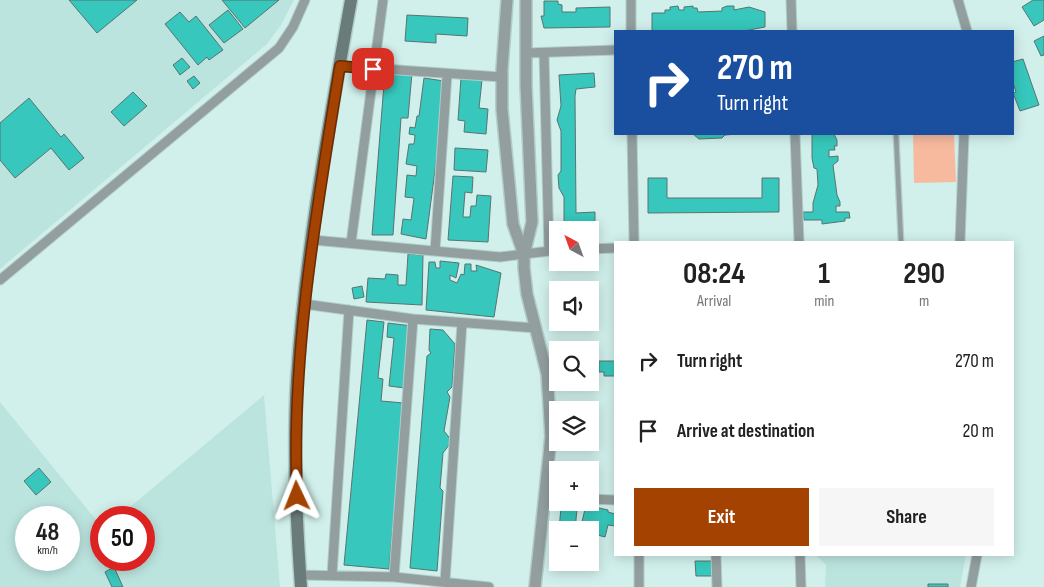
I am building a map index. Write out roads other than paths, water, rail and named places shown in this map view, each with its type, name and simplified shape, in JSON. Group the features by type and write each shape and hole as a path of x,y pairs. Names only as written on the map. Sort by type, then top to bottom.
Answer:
{"main road":[{"path":"301,581 296,419 304,304 312,240 351,0"}],"street":[{"path":"0,280 279,48 293,27 305,0"},
{"path":"351,243 382,0"},
{"path":"507,0 501,77 503,125 513,224 524,255"},
{"path":"526,0 532,222 524,255 525,281 547,374 551,415 550,461"},
{"path":"631,0 631,30"},
{"path":"791,0 792,30"},
{"path":"958,0 967,30"},
{"path":"526,54 614,50"},
{"path":"544,53 552,221"},
{"path":"340,66 447,75 501,77"},
{"path":"435,251 447,75"},
{"path":"632,135 634,241"},
{"path":"795,135 799,241"},
{"path":"960,241 964,135"},
{"path":"312,240 488,256 524,255 549,252"},
{"path":"599,249 614,248"},
{"path":"304,304 413,319 536,328"},
{"path":"332,575 349,310"},
{"path":"394,576 413,319"},
{"path":"445,582 462,323"},
{"path":"599,499 614,500"},
{"path":"535,587 549,511"},
{"path":"639,556 640,587"},
{"path":"716,556 717,587"},
{"path":"800,556 801,587"},
{"path":"971,587 977,556"},
{"path":"301,581 332,575 394,576 489,587"}],"lane":[{"path":"896,135 901,241"}]}
